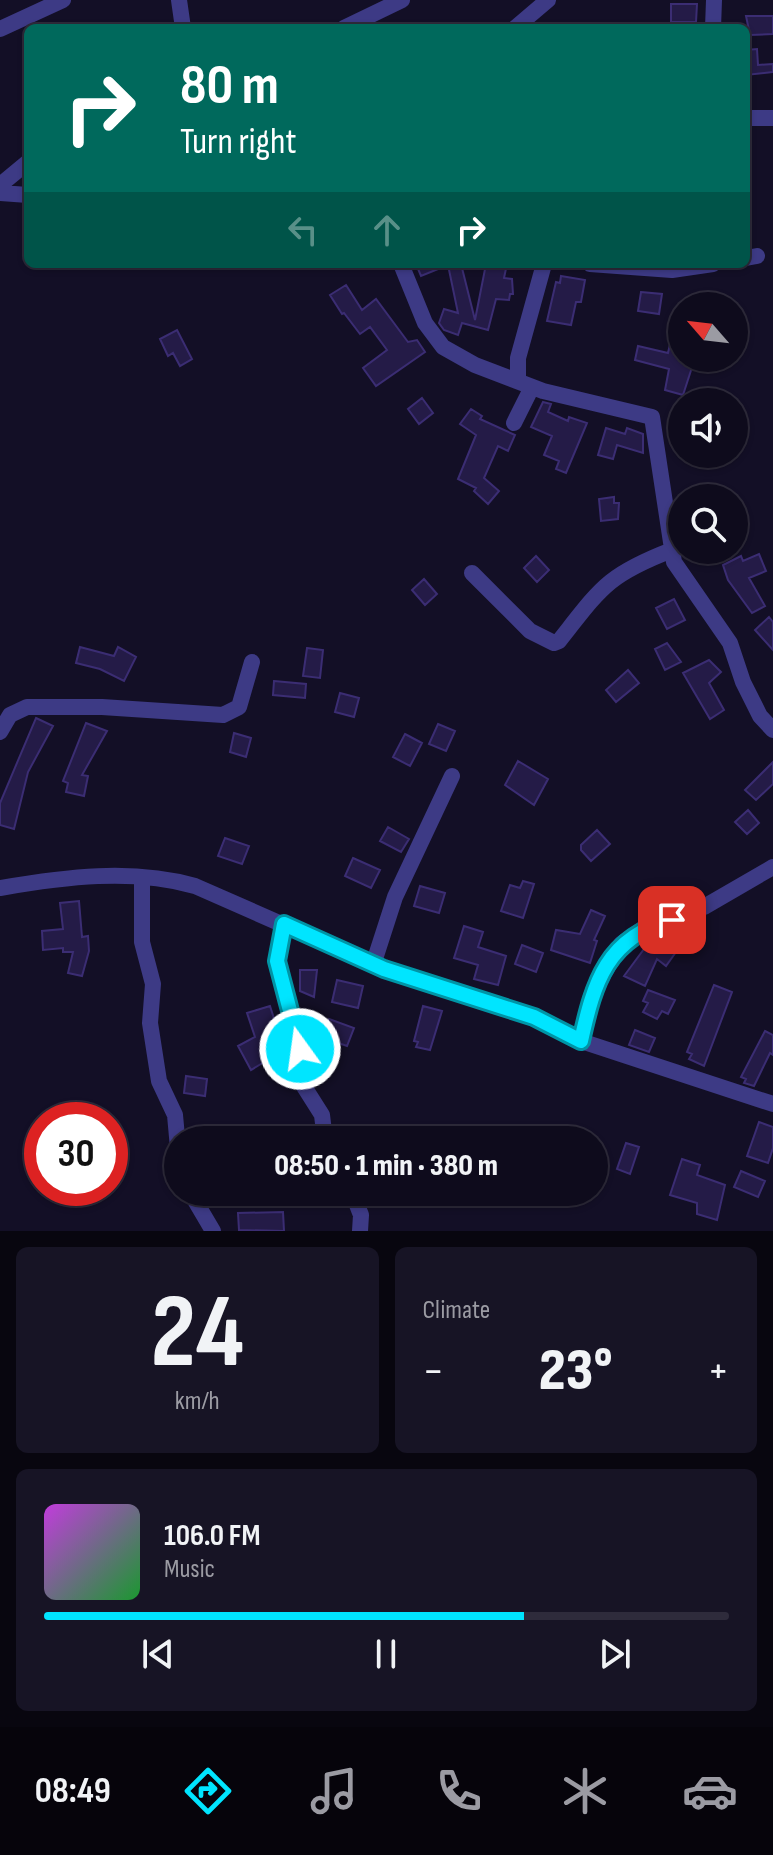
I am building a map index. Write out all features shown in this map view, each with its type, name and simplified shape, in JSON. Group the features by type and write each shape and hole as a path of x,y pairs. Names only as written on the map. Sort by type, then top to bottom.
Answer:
{"street":[{"path":"0,29 63,0"},
{"path":"179,0 182,24"},
{"path":"352,24 402,0"},
{"path":"520,24 548,0"},
{"path":"713,24 714,0"},
{"path":"750,118 773,118"},
{"path":"0,185 24,165"},
{"path":"0,193 24,195"},
{"path":"403,268 420,314 443,347 525,384 652,417 668,523"},
{"path":"514,423 525,384 518,358 543,268"},
{"path":"645,268 686,268"},
{"path":"472,573 530,631 554,643 559,641 603,585 627,567 668,552"},
{"path":"678,564 684,580 730,643 743,682 760,716 773,730"},
{"path":"0,732 10,715 27,707 102,707 223,715 239,707 252,662"},
{"path":"373,965 395,897 452,776"},
{"path":"581,1041 591,996 621,944 645,927 704,907 773,867"},
{"path":"0,888 101,875 171,879 195,886 373,965 534,1017 581,1041 773,1104"},
{"path":"142,878 142,942 153,984 150,1023 159,1081 175,1115 176,1126"},
{"path":"284,924 277,953 279,972 300,1044 303,1085 322,1115 323,1126"},
{"path":"198,1206 213,1231"},
{"path":"357,1206 361,1215 360,1231"}],"building":[{"path":"671,4 697,4 696,22 671,22"},
{"path":"746,16 773,16 773,34 750,35"},
{"path":"757,49 758,65 773,64 773,72 750,75 750,50"},
{"path":"418,268 441,268 421,276"},
{"path":"449,268 462,268 475,320 485,268 506,268 504,278 512,279 513,294 510,294 509,300 496,299 488,330 462,323 458,335 444,330 439,323 444,309 458,313"},
{"path":"561,276 585,280 581,302 576,302 571,325 547,321 556,282 560,283"},
{"path":"346,285 362,310 376,299 408,342 417,340 425,352 376,386 363,368 387,350 370,327 360,334 330,295"},
{"path":"641,292 662,294 659,314 638,311"},
{"path":"177,330 192,359 180,366 173,353 168,356 160,339"},
{"path":"638,346 668,353 668,369 635,360"},
{"path":"668,372 690,372 685,388 665,390"},
{"path":"422,398 433,413 419,424 408,409"},
{"path":"543,402 551,404 548,412 568,421 569,417 587,423 566,473 556,469 559,461 544,455 552,436 531,427"},
{"path":"471,409 482,416 480,419 515,435 508,451 498,446 484,478 499,491 488,504 474,491 476,488 458,479 476,435 460,424"},
{"path":"606,428 625,434 627,428 643,434 643,453 617,445 613,459 598,455"},
{"path":"614,497 614,503 619,503 618,519 601,521 599,499"},
{"path":"759,554 766,571 749,578 765,606 752,613 728,580 723,565 748,564 748,559"},
{"path":"536,556 549,570 537,582 524,568"},
{"path":"424,579 437,594 425,605 412,590"},
{"path":"674,599 685,620 667,629 656,608"},
{"path":"769,617 773,622 773,650 755,630"},
{"path":"667,643 681,662 665,670 655,649"},
{"path":"80,647 114,656 118,647 136,657 124,681 100,669 76,663"},
{"path":"307,648 323,650 320,678 303,676"},
{"path":"709,660 721,672 709,683 724,710 710,719 683,673"},
{"path":"628,670 639,683 616,702 606,690"},
{"path":"274,681 306,684 305,698 273,695"},
{"path":"340,693 359,698 354,717 335,712"},
{"path":"36,718 53,726 28,772 14,829 0,825 0,803"},
{"path":"86,723 107,731 82,775 88,776 84,796 66,792 68,783 63,781"},
{"path":"438,724 455,731 446,751 429,744"},
{"path":"234,733 251,738 246,757 230,752"},
{"path":"405,734 422,743 410,766 393,757"},
{"path":"518,761 548,779 534,805 505,785"},
{"path":"773,762 773,784 756,800 745,790"},
{"path":"748,810 759,823 747,834 735,822"},
{"path":"388,827 409,839 401,852 380,841"},
{"path":"597,830 610,844 591,861 581,850 581,845"},
{"path":"225,838 249,846 242,864 218,856"},
{"path":"353,858 380,870 371,888 345,876"},
{"path":"523,881 534,884 523,918 501,911 510,885 520,888"},
{"path":"420,886 445,893 439,913 414,906"},
{"path":"79,901 82,937 88,936 89,951 82,976 68,973 73,952 63,952 63,948 43,950 42,931 63,929 60,903"},
{"path":"591,910 605,916 594,940 597,941 590,963 551,950 556,930 580,934"},
{"path":"464,926 483,932 478,947 506,956 498,985 474,979 478,965 454,958"},
{"path":"659,939 676,952 666,966 657,959 645,986 624,976 650,941 654,944"},
{"path":"522,945 543,953 536,972 515,964"},
{"path":"300,970 317,970 314,997 300,991"},
{"path":"337,980 363,986 358,1008 332,1002"},
{"path":"714,985 732,992 704,1066 689,1059 692,1054 687,1052"},
{"path":"648,990 675,1000 668,1014 662,1011 657,1019 643,1012 648,1003 643,1001"},
{"path":"270,1006 278,1031 283,1028 289,1046 291,1070 283,1076 271,1058 251,1070 238,1046 255,1037 247,1013"},
{"path":"423,1006 442,1011 430,1050 416,1047 418,1042 414,1041"},
{"path":"329,1019 354,1028 347,1046 324,1038"},
{"path":"635,1030 655,1038 649,1052 629,1045"},
{"path":"765,1031 773,1035 773,1055 770,1053 754,1086 744,1083 746,1079 741,1077"},
{"path":"186,1076 207,1079 205,1096 184,1093"},
{"path":"759,1122 773,1127 773,1148 768,1163 747,1156"},
{"path":"626,1143 639,1147 630,1174 617,1169"},
{"path":"682,1159 700,1165 697,1175 725,1185 717,1220 697,1214 697,1203 670,1195"},
{"path":"741,1171 765,1181 758,1197 734,1187"},
{"path":"283,1212 284,1231 239,1230 238,1213"}],"route":[{"path":"300,1049 277,961 284,924 384,969 534,1017 581,1041 591,996 621,944 645,927 672,920"}]}
